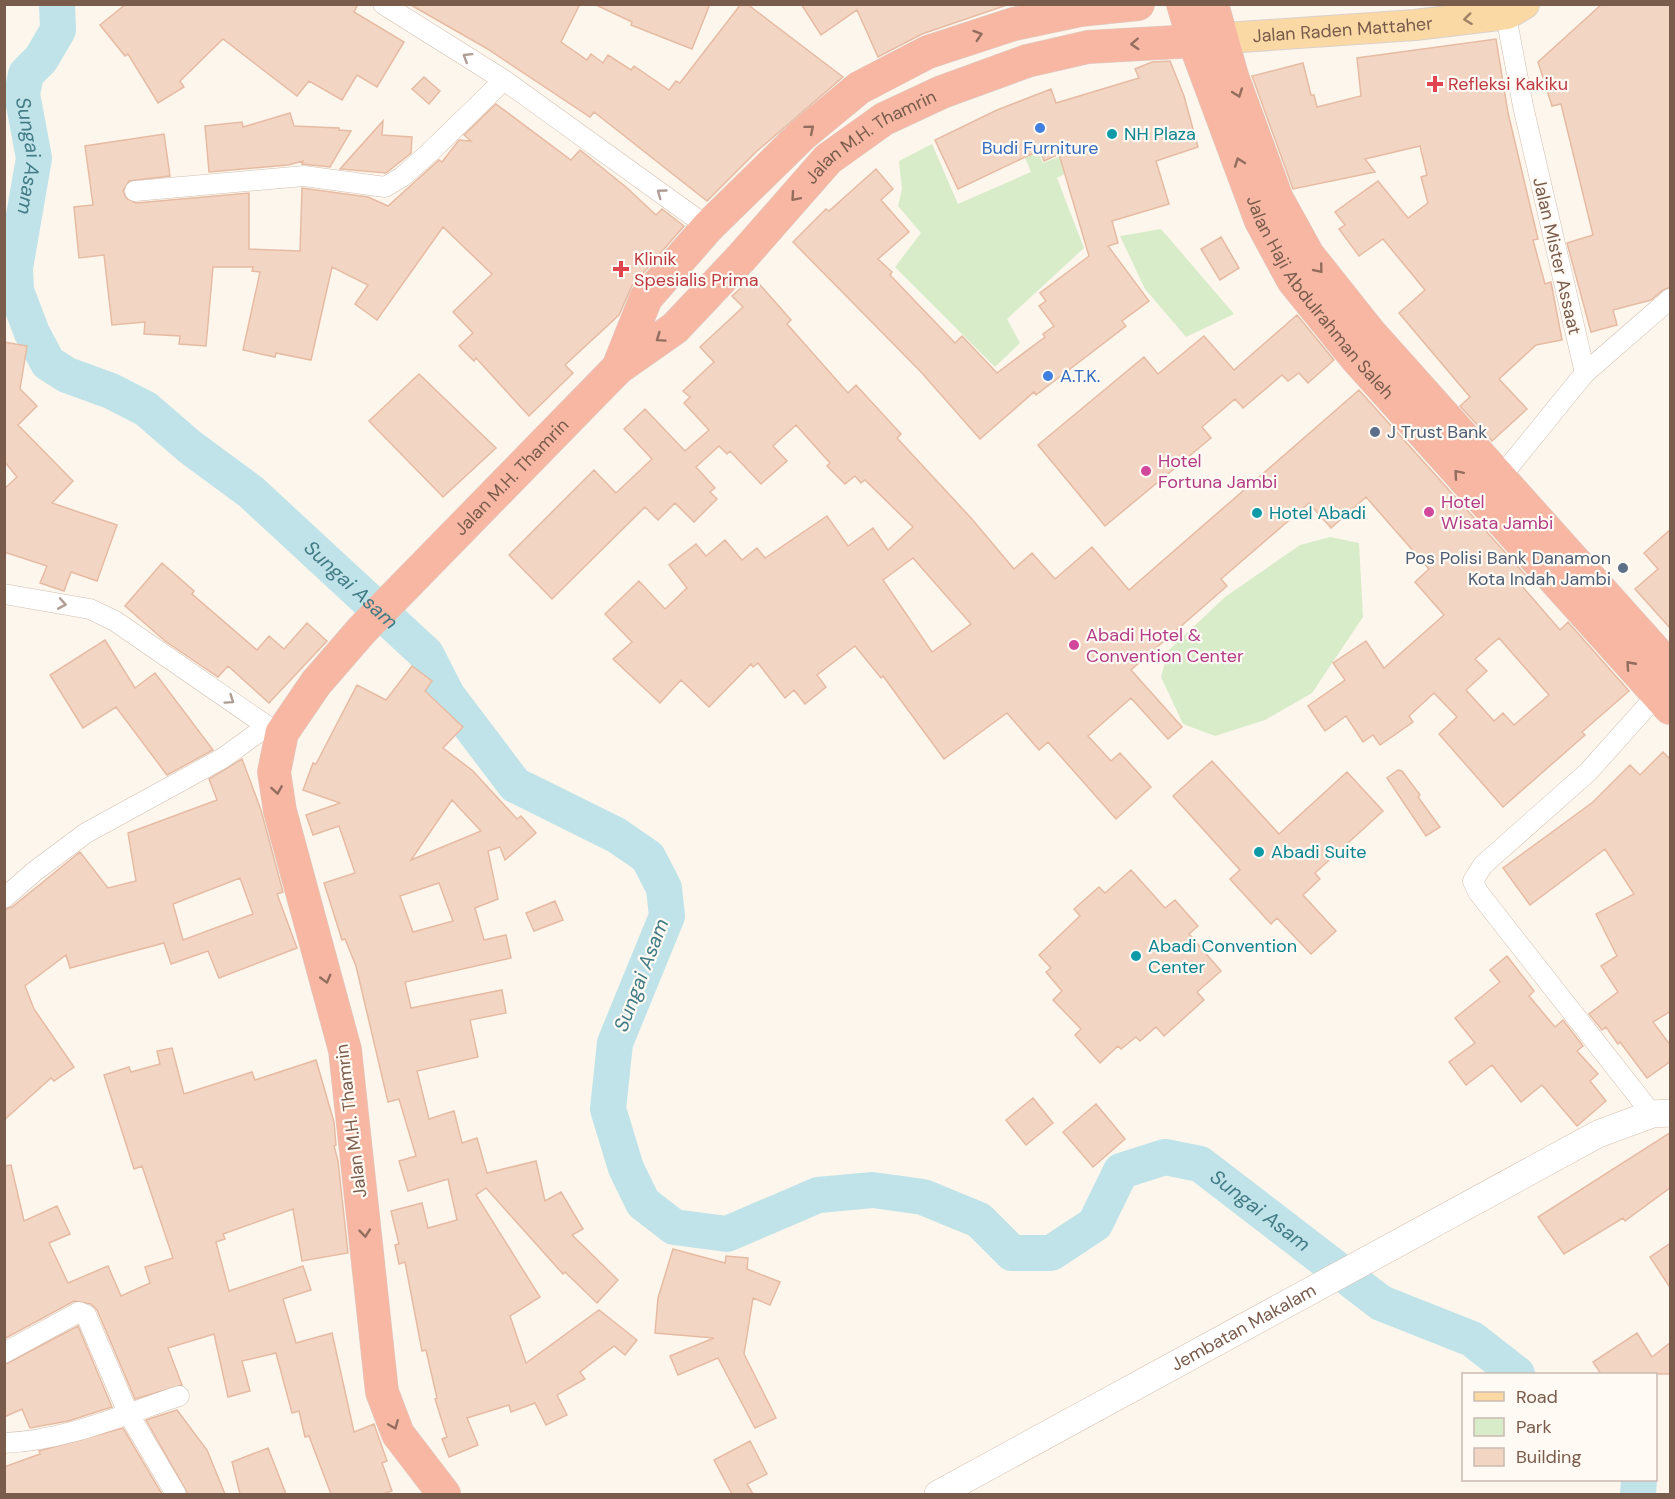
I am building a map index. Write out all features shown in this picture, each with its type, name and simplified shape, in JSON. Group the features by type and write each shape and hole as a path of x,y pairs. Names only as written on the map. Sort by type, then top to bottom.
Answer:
{"highway":[{"name":"Jalan M.H. Thamrin","path":"618,368 646,298 708,227 802,135 859,88 928,52 1014,24 1080,10 1138,4"},
{"path":"1183,4 1206,39"},
{"name":"Jalan Haji Abdulrahman Saleh","path":"1212,4 1206,39 1261,221 1293,280 1357,359 1666,690"},
{"name":"Jalan M.H. Thamrin","path":"446,1492 398,1434 382,1392 345,1050 280,811 274,772 275,729 362,630 618,368 675,328 742,257 828,159 884,119 942,92 1027,61 1088,47 1206,39"},
{"name":"Jalan Haji Abdulrahman Saleh","path":"1206,39 1278,199 1308,255 1370,333 1499,479 1666,690"}],"main road":[{"name":"Jalan Raden Mattaher","path":"1206,39 1415,25 1511,8"}],"street":[{"path":"383,4 504,80 708,227"},
{"name":"Jalan Mister Assaat","path":"1511,8 1525,117 1585,373"},
{"path":"135,191 304,176 385,187 402,177 429,153 504,80"},
{"path":"1499,479 1585,373 1671,299"},
{"path":"4,594 90,609 115,621 275,729 86,833 4,898"},
{"path":"1661,1113 1478,892 1473,881 1483,865 1588,772 1666,690"},
{"name":"Jembatan Makalam","path":"938,1494 1598,1134 1661,1113"},
{"path":"4,1353 82,1313 90,1322 128,1413 176,1494"},
{"path":"4,1443 36,1441 68,1433 179,1396"}],"green space":[{"path":"1020,109 1043,163 1076,150 1082,165 1057,178 1084,248 1007,319 1020,343 995,367 895,267 921,233 898,206 902,189 899,161 932,144 958,204 1031,172 1006,112"},
{"path":"1161,229 1234,314 1186,337 1145,289 1120,236"},
{"path":"1330,537 1359,543 1363,617 1312,693 1265,720 1215,736 1183,724 1161,677 1168,651 1225,597 1300,545"}],"building":[{"path":"126,4 358,4 354,12 404,42 377,87 357,75 342,100 309,81 297,96 223,39 180,81 184,87 158,103 128,54 125,56 100,25"},
{"path":"409,4 580,4 561,42 587,60 591,54 603,63 608,55 631,70 634,66 669,90 676,81 680,83 741,4 747,4 843,77 757,151 707,201 594,112 590,117 486,48"},
{"path":"594,4 710,4 692,49 631,25 632,22"},
{"path":"801,4 1007,5 922,34 878,57 857,10 821,35"},
{"path":"1602,4 1671,4 1671,287 1663,290 1651,300 1613,310 1617,325 1591,332 1567,243 1593,235 1561,104 1552,106 1538,62"},
{"path":"1496,39 1508,113 1538,239 1533,240 1545,284 1551,282 1562,340 1536,345 1499,379 1527,409 1492,441 1460,406 1470,397 1399,313 1425,290 1383,239 1359,256 1339,229 1345,225 1335,212 1378,181 1408,218 1428,203 1421,177 1427,175 1420,146 1365,159 1375,172 1293,189 1252,76 1303,63 1311,95 1314,95 1317,107 1361,96 1357,58"},
{"path":"1170,61 1184,96 1198,147 1156,161 1169,204 1112,221 1118,243 1108,246 1149,301 1122,321 1126,326 1036,395 1034,392 980,439 921,372 793,242 826,209 829,211 876,169 893,189 881,200 909,232 878,259 892,272 890,275 955,343 962,336 997,373 1045,337 1043,334 1054,326 1039,306 1046,301 1040,293 1089,256 1059,154 1044,161 1040,150 958,189 935,140 997,110 1051,89 1056,103 1139,78 1135,69 1152,62"},
{"path":"424,77 440,91 429,104 412,89"},
{"path":"496,104 571,160 580,150 656,215 662,209 684,226 632,286 619,315 565,365 573,373 529,416 476,358 474,361 459,346 473,333 453,312 492,274 443,227 377,320 355,304 368,285 332,267 311,360 276,353 275,357 243,350 260,272 252,271 253,267 213,267 206,346 179,344 180,336 144,334 145,322 112,325 104,255 79,258 74,207 93,205 85,146 164,134 170,176 129,181 123,191 126,198 136,203 249,193 249,249 300,251 302,188 368,197 388,206 439,160 442,162 459,140 471,141 464,135"},
{"path":"290,113 294,126 339,128 339,130 351,131 330,167 302,164 303,161 288,165 209,172 205,126 242,122 243,127"},
{"path":"383,121 382,135 412,137 411,153 386,173 340,169"},
{"path":"1221,237 1239,268 1220,280 1201,249"},
{"path":"753,277 791,320 787,324 848,393 856,385 901,434 897,438 971,518 1014,569 1032,553 1055,579 1092,547 1129,590 1359,390 1530,580 1522,586 1560,630 1568,622 1629,691 1582,732 1585,735 1503,807 1439,734 1457,717 1434,693 1409,716 1413,722 1380,745 1373,735 1363,742 1346,716 1325,731 1308,706 1345,680 1333,663 1366,641 1384,668 1444,615 1415,582 1429,569 1366,497 1331,528 1309,503 1221,579 1227,586 1131,670 1182,727 1168,739 1131,698 1088,736 1111,761 1120,753 1151,787 1116,819 1048,742 1039,750 1007,713 944,759 883,676 881,678 855,646 817,675 826,687 805,704 794,690 785,698 758,663 753,667 751,664 709,707 681,680 660,703 613,659 632,642 605,614 639,581 665,609 687,588 669,565 696,544 706,556 725,540 742,560 757,548 765,558 827,516 848,546 873,528 888,550 913,527 865,480 861,483 855,476 845,484 827,466 830,463 796,425 773,446 787,461 761,484 730,451 727,454 719,446 696,467 715,488 710,492 717,499 694,522 675,503 658,520 645,507 552,599 509,555 594,470 616,493 652,459 624,429 645,409 685,451 709,430 684,403 690,397 683,391 714,362 700,347 743,307 732,296","holes":["913,558 971,624 932,652 883,580","1499,638 1549,695 1514,725 1503,713 1494,721 1466,690 1487,671 1475,659"]},
{"path":"1297,315 1334,360 1308,383 1299,373 1288,381 1282,375 1243,408 1235,399 1202,427 1211,438 1105,526 1038,445 1144,357 1158,374 1204,336 1234,370"},
{"path":"4,342 27,346 20,389 37,406 18,425 73,481 52,503 117,525 97,581 71,572 64,591 40,583 47,566 4,552 4,489 17,477 4,461"},
{"path":"419,374 496,448 443,497 369,421"},
{"path":"1671,529 1671,629 1635,589 1658,569 1644,553"},
{"path":"162,563 194,591 192,594 257,650 269,636 284,649 307,623 327,641 269,703 228,666 218,677 165,641 125,606"},
{"path":"105,640 135,688 155,673 213,750 167,775 116,707 83,728 50,675"},
{"path":"412,666 432,681 425,691 463,727 443,748 473,771 517,819 521,816 536,833 505,860 500,847 488,851 498,899 475,908 484,940 506,935 511,958 405,982 411,1008 502,990 506,1013 470,1020 478,1057 417,1071 429,1119 454,1111 462,1143 477,1138 487,1173 536,1161 545,1201 561,1192 583,1229 572,1235 618,1280 597,1303 565,1272 563,1274 486,1188 476,1195 540,1297 510,1316 526,1363 599,1310 637,1340 625,1355 614,1346 580,1372 585,1379 557,1395 567,1415 546,1425 535,1403 511,1412 509,1405 467,1418 478,1445 449,1457 442,1439 447,1437 435,1399 437,1398 426,1350 422,1351 405,1262 399,1264 395,1245 399,1244 391,1211 422,1203 428,1228 457,1220 448,1179 408,1191 399,1161 416,1156 399,1099 388,1102 356,966 345,939 342,940 324,883 355,873 339,826 313,835 306,815 340,803 303,790 313,763 316,764 357,685 386,700","holes":["452,800 481,831 411,860","439,883 453,921 413,932 400,896"]},
{"path":"1663,752 1671,760 1671,1011 1653,1022 1671,1046 1671,1061 1647,1078 1620,1042 1618,1044 1606,1027 1602,1030 1589,1014 1618,992 1601,966 1617,956 1596,914 1634,894 1605,849 1530,905 1503,868 1593,802 1630,765 1640,775"},
{"path":"242,759 261,810 283,892 277,894 297,948 219,978 208,951 171,964 164,943 70,968 66,955 25,986 34,1009 74,1067 54,1081 51,1078 4,1120 4,910 12,907 80,852 108,888 136,881 128,833 217,800 209,779","holes":["240,878 253,914 183,940 173,904"]},
{"name":"Abadi Suite","path":"1212,761 1279,834 1347,772 1383,811 1315,873 1320,879 1303,895 1336,931 1311,954 1277,918 1271,924 1230,879 1240,870 1173,796"},
{"path":"1398,770 1402,771 1420,795 1418,797 1440,827 1426,836 1387,778"},
{"name":"Abadi Convention Center","path":"1131,870 1165,908 1175,900 1198,926 1189,934 1221,971 1197,992 1204,1000 1164,1036 1156,1027 1140,1041 1136,1037 1121,1049 1118,1046 1100,1063 1075,1035 1081,1029 1053,1000 1062,991 1046,972 1051,968 1039,955 1080,916 1074,909 1099,887 1105,893"},
{"path":"555,901 563,920 534,931 526,913"},
{"path":"1507,956 1534,991 1529,996 1555,1027 1563,1020 1583,1046 1577,1051 1598,1074 1590,1081 1606,1101 1577,1126 1542,1085 1521,1102 1492,1065 1466,1085 1449,1062 1475,1043 1455,1018 1500,982 1490,970"},
{"path":"172,1048 184,1094 252,1072 255,1080 316,1060 334,1122 336,1145 334,1146 338,1161 348,1253 302,1261 293,1209 223,1234 225,1239 216,1242 229,1291 303,1266 311,1290 283,1299 296,1343 332,1333 354,1432 374,1424 387,1461 382,1463 392,1491 382,1494 331,1494 309,1436 305,1437 299,1411 292,1413 276,1353 242,1361 250,1391 228,1397 214,1334 168,1348 182,1385 135,1399 97,1310 91,1304 74,1301 4,1339 4,1166 11,1165 24,1221 57,1206 70,1234 49,1243 68,1283 108,1266 121,1296 150,1283 145,1267 173,1258 142,1166 134,1169 104,1075 129,1067 131,1072 160,1064 157,1051"},
{"path":"1033,1098 1053,1123 1026,1145 1006,1120"},
{"path":"1096,1104 1125,1139 1093,1167 1063,1132"},
{"path":"1671,1132 1671,1187 1625,1221 1623,1218 1564,1254 1538,1217"},
{"path":"1671,1243 1671,1289 1650,1257"},
{"path":"673,1249 725,1263 726,1256 748,1258 747,1269 780,1282 770,1305 753,1298 744,1354 776,1418 755,1428 718,1358 678,1375 670,1356 714,1338 655,1333 658,1298"},
{"path":"78,1326 112,1407 68,1421 30,1428 22,1409 4,1417 4,1365"},
{"path":"1637,1333 1652,1357 1671,1342 1671,1374 1600,1373 1593,1362"},
{"path":"177,1410 207,1450 225,1494 188,1494 146,1420"},
{"path":"123,1428 162,1494 4,1494 4,1467 40,1454 39,1451"},
{"path":"750,1441 767,1474 747,1484 753,1494 732,1494 714,1460"},
{"path":"268,1448 286,1494 240,1494 232,1462"}],"waterway":[{"name":"Sungai Asam","path":"57,4 58,30 41,59 26,74 22,94 34,158 15,268 16,291 32,333 48,363 67,375 111,391 146,409 190,447 251,492 426,654 447,695 515,785 616,835 648,857 664,888 667,916 615,1043 608,1109 626,1168 643,1203 674,1227 727,1234 818,1195 873,1190 923,1197 979,1220 1012,1253 1051,1253 1095,1224 1121,1171 1165,1157 1200,1164 1381,1303 1472,1339 1516,1373"},
{"name":"Sungai Asam","path":"1638,1494 1639,1481"}],"place":[{"name":"Refleksi Kakiku","path":"1435,84"},
{"name":"Budi Furniture","path":"1040,128"},
{"name":"NH Plaza","path":"1112,134"},
{"name":"Klinik Spesialis Prima","path":"621,269"},
{"name":"A.T.K.","path":"1048,376"},
{"name":"J Trust Bank","path":"1375,432"},
{"name":"Hotel Fortuna Jambi","path":"1146,471"},
{"name":"Hotel Wisata Jambi","path":"1429,512"},
{"name":"Hotel Abadi","path":"1257,513"},
{"name":"Pos Polisi Bank Danamon Kota Indah Jambi","path":"1623,568"},
{"name":"Abadi Hotel & Convention Center","path":"1074,645"},
{"name":"Abadi Suite","path":"1259,852"},
{"name":"Abadi Convention Center","path":"1136,956"}]}
